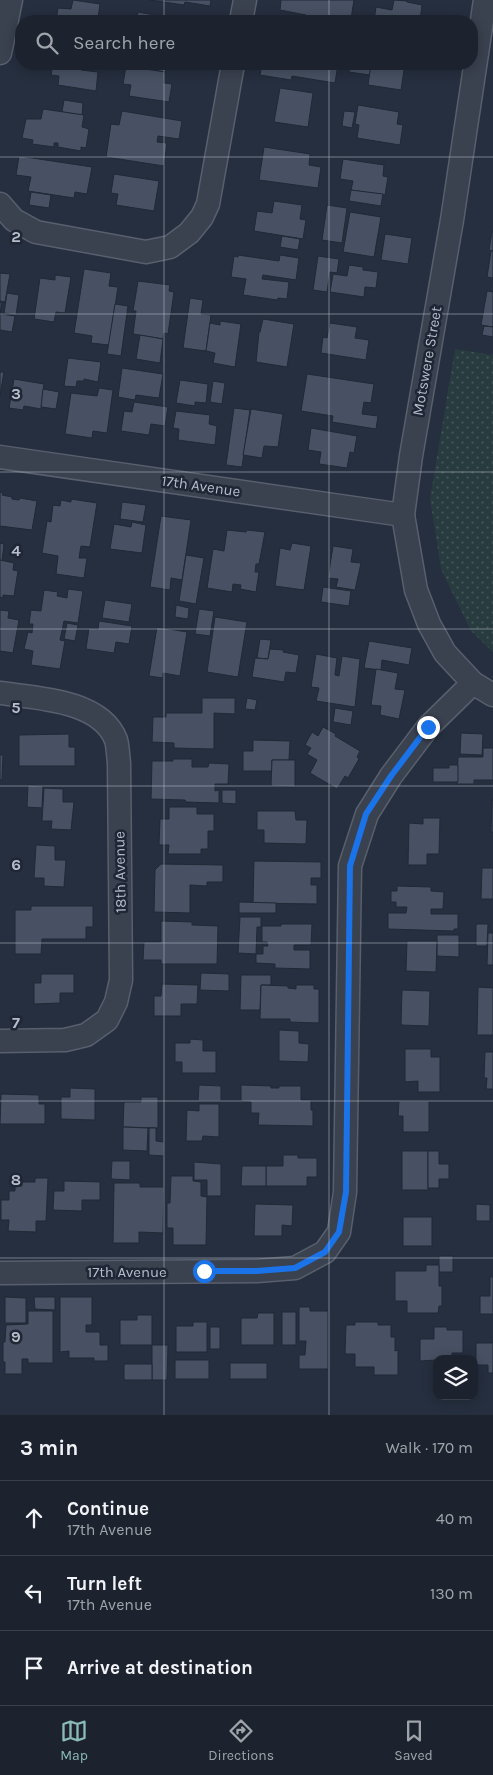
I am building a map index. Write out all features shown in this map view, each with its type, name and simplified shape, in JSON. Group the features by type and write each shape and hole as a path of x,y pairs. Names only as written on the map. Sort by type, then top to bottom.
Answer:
{"street":[{"path":"0,53 11,0"},
{"path":"242,15 245,0"},
{"name":"Motswere Street","path":"478,47 485,0"},
{"path":"0,204 14,220 36,232 146,252 170,247 189,233 202,217 208,204 233,70"},
{"name":"Motswere Street","path":"474,70 452,220 411,456 403,515 416,590 429,624 445,653 473,683 493,695"},
{"name":"17th Avenue","path":"0,457 403,515"},
{"name":"17th Avenue","path":"0,1273 257,1271 295,1268 325,1252 339,1232 346,1192 350,866 366,814 391,776 428,727 473,683"},
{"name":"18th Avenue","path":"0,692 58,701 86,710 105,722 116,740 119,763 122,980 116,1002 107,1020 86,1035 65,1040 0,1041"}],"green space":[{"path":"455,349 493,355 493,652 471,631 441,569 430,499"}],"building":[{"path":"73,0 100,4 98,15 57,15 58,8 71,9"},
{"path":"149,0 211,0 210,6 185,2 184,5"},
{"path":"281,0 354,0 352,15 306,15 280,10"},
{"path":"394,0 422,5 421,15 375,15 376,7 392,10"},
{"path":"138,12 155,15 137,15"},
{"path":"52,70 98,72 96,91 58,85 59,76 51,75"},
{"path":"125,70 165,72 164,83 172,84 169,102 129,96 131,85 123,84"},
{"path":"261,70 337,70 335,83 292,76 291,80 260,75"},
{"path":"349,70 370,70 370,75 349,72"},
{"path":"370,70 404,70 401,90 368,85"},
{"path":"280,88 313,93 308,127 274,122"},
{"path":"64,100 83,103 82,115 62,112"},
{"path":"358,105 399,112 397,124 403,125 400,145 357,138 359,125 355,124"},
{"path":"43,109 84,115 82,127 89,129 86,148 81,147 81,151 58,147 58,143 54,143 54,147 32,144 33,140 22,138 26,119 41,119"},
{"path":"122,111 182,121 179,139 158,136 157,142 167,143 164,166 106,157 111,124 119,125"},
{"path":"344,111 355,112 352,128 342,126"},
{"path":"264,147 310,154 309,165 321,167 318,188 259,180"},
{"path":"19,156 92,167 87,194 75,192 74,198 28,191 31,177 16,175"},
{"path":"343,159 384,165 383,176 388,177 385,195 351,190 353,181 340,179"},
{"path":"114,174 159,181 154,211 116,205 118,194 111,193"},
{"path":"351,190 383,194 381,206 349,201"},
{"path":"31,192 51,195 49,208 29,205"},
{"path":"274,201 302,205 300,219 306,220 303,239 254,231 257,211 272,213"},
{"path":"327,205 347,208 342,243 322,240"},
{"path":"350,212 381,217 374,257 343,252"},
{"path":"493,232 493,251 489,250"},
{"path":"385,234 412,238 408,264 381,260"},
{"path":"282,236 300,239 298,250 280,247"},
{"path":"491,251 493,251 493,278 487,277"},
{"path":"238,255 279,261 280,255 299,258 296,280 263,275 262,279 289,282 287,299 278,298 277,300 243,295 246,279 231,277 234,256 238,257"},
{"path":"318,256 339,259 337,273 330,272 327,292 313,290"},
{"path":"349,265 363,267 363,270 378,272 376,288 365,287 364,297 330,292 333,274 347,276"},
{"path":"84,269 111,273 109,286 118,287 109,345 91,343 92,336 74,333"},
{"path":"0,273 10,274 5,302 0,301"},
{"path":"55,275 71,277 65,313 56,312 54,322 34,319 40,278 55,280"},
{"path":"138,281 170,285 169,291 174,292 168,334 164,333 163,339 133,334 136,311 133,311"},
{"path":"487,291 493,292 493,327 481,325"},
{"path":"7,293 19,295 16,315 4,313"},
{"path":"190,298 203,300 201,314 211,315 206,351 183,348"},
{"path":"115,304 128,306 121,356 107,354"},
{"path":"0,314 15,316 12,332 0,330"},
{"path":"263,319 294,324 287,367 256,362 259,332"},
{"path":"220,321 241,324 235,367 213,363 215,353 206,351 210,323 220,325"},
{"path":"330,323 357,327 355,338 369,340 366,360 321,353 323,337 327,338"},
{"path":"484,326 493,327 493,337 482,335"},
{"path":"140,335 163,339 160,363 136,359"},
{"path":"68,358 101,362 98,382 84,379 84,381 77,381 76,387 64,386"},
{"path":"122,368 163,374 159,398 136,395 135,400 118,397"},
{"path":"0,372 4,372 0,396"},
{"path":"307,374 374,384 371,403 364,402 362,414 378,416 376,429 332,422 333,416 301,411"},
{"path":"14,379 44,384 41,409 24,406 23,410 9,408"},
{"path":"180,380 208,384 206,403 195,402 195,406 176,403"},
{"path":"213,381 225,383 222,404 210,402"},
{"path":"99,388 113,390 107,433 93,431 92,438 65,434 71,393 97,396"},
{"path":"43,389 59,392 56,409 41,407"},
{"path":"134,402 168,407 165,426 151,424 149,435 121,431 124,411 132,412"},
{"path":"234,408 250,410 242,467 226,465"},
{"path":"251,409 283,414 278,447 264,446 262,458 243,455"},
{"path":"176,411 210,415 209,424 217,426 215,445 178,440 179,429 173,428"},
{"path":"311,428 357,436 354,453 350,452 347,468 319,464 321,452 308,450"},
{"path":"0,492 3,493 2,495 12,497 12,499 19,500 20,498 37,501 32,530 0,526"},
{"path":"71,499 97,503 90,547 81,546 79,558 87,558 84,578 56,574 58,556 42,553 47,521 51,522 53,505 60,506 61,500 71,502"},
{"path":"122,502 146,505 143,522 120,519"},
{"path":"161,516 191,520 182,580 171,578 170,590 150,587"},
{"path":"132,522 146,525 142,553 110,549 114,524 131,527"},
{"path":"227,530 265,532 259,564 256,564 255,572 259,572 256,592 240,589 241,585 233,584 232,592 207,588 213,549 224,551"},
{"path":"0,543 4,544 2,561 0,560"},
{"path":"292,543 311,546 304,590 275,586 280,548 290,550"},
{"path":"333,546 353,549 351,562 361,563 355,590 336,587 338,579 328,578"},
{"path":"186,555 204,558 196,604 179,601"},
{"path":"0,560 14,563 13,570 18,571 14,596 3,595 3,598 0,597"},
{"path":"323,587 351,591 349,606 321,602"},
{"path":"68,589 83,591 78,623 64,621 60,640 65,641 60,669 31,665 33,651 24,649 28,632 32,633 33,624 29,624 31,610 41,611 44,590 58,592 57,596 67,598"},
{"path":"105,600 132,604 129,622 102,618"},
{"path":"176,605 189,608 188,619 175,617"},
{"path":"199,609 214,611 210,636 195,634"},
{"path":"0,610 9,611 8,618 19,620 13,653 0,651"},
{"path":"215,617 247,622 238,677 207,672"},
{"path":"99,621 132,626 129,644 116,642 114,653 86,649 89,628 98,629"},
{"path":"67,623 78,625 75,641 64,639"},
{"path":"157,627 187,632 180,676 163,673 163,678 149,676"},
{"path":"260,639 271,640 268,659 257,658"},
{"path":"369,641 412,648 409,665 382,660 381,670 364,668"},
{"path":"270,649 284,650 283,652 299,655 296,673 286,672 284,682 252,677 255,658 268,659"},
{"path":"316,654 337,658 335,675 339,676 342,656 360,659 355,707 316,701 319,688 311,687"},
{"path":"376,669 398,673 395,689 405,690 399,719 380,715 381,706 371,705"},
{"path":"202,698 235,698 235,714 214,713 214,749 174,748 174,743 152,742 153,717 166,717 166,713 202,713"},
{"path":"247,698 257,700 255,710 245,709"},
{"path":"335,708 353,711 351,725 333,722"},
{"path":"323,727 360,751 357,757 359,759 348,778 345,776 337,789 310,773 317,760 307,754 311,748 305,745 312,732 318,736"},
{"path":"461,733 483,734 482,755 460,754"},
{"path":"69,734 69,747 75,747 75,766 19,766 19,735"},
{"path":"253,740 290,741 289,760 272,760 272,771 243,771 243,751 253,751"},
{"path":"483,748 493,748 493,780 474,780 474,784 457,784 458,757 483,757"},
{"path":"0,755 3,755 2,780 0,780"},
{"path":"173,759 192,759 192,767 208,767 209,763 229,764 228,784 215,784 215,791 219,790 219,803 151,799 152,761 173,761"},
{"path":"272,760 295,760 295,787 271,786"},
{"path":"449,765 458,765 458,782 433,782 433,768 449,768"},
{"path":"28,785 43,786 42,808 27,807"},
{"path":"44,788 63,789 63,802 74,802 71,830 51,829 52,821 42,821"},
{"path":"222,790 236,790 236,804 222,803"},
{"path":"492,800 493,832 491,832"},
{"path":"169,807 197,807 197,814 214,814 214,831 208,831 208,849 201,849 201,854 168,854 169,845 159,845 160,819 169,819"},
{"path":"257,811 295,811 296,820 307,820 306,844 264,843 264,830 257,830"},
{"path":"423,818 440,818 439,854 427,854 427,865 408,865 409,823 423,824"},
{"path":"36,845 55,846 55,860 66,860 64,887 44,886 44,878 34,878"},
{"path":"254,861 321,862 321,878 311,878 311,885 317,885 317,904 253,903"},
{"path":"161,864 223,865 223,882 207,882 207,886 190,885 190,913 154,912 155,870"},
{"path":"482,868 493,868 493,899 481,899"},
{"path":"397,886 431,887 431,891 444,892 443,909 431,909 431,914 458,914 458,929 454,929 454,931 388,929 388,913 406,913 407,907 396,907 396,902 391,902 391,891 397,891"},
{"path":"239,902 276,903 276,913 239,913"},
{"path":"31,906 93,906 93,927 86,927 86,939 42,939 41,954 15,954 15,910 31,910"},
{"path":"240,917 261,917 261,927 257,927 256,954 238,953"},
{"path":"161,921 192,922 192,925 218,926 217,964 161,964 161,960 143,960 144,942 161,942"},
{"path":"281,924 312,924 311,945 294,945 294,950 310,950 310,969 275,968 275,964 256,963 256,954 263,954 263,946 268,946 267,942 262,942 262,926 281,926"},
{"path":"476,924 488,924 487,946 476,946"},
{"path":"488,933 493,933 493,965 487,965"},
{"path":"437,935 459,935 459,957 437,956"},
{"path":"407,941 437,941 436,972 406,971"},
{"path":"201,973 229,974 229,991 200,990"},
{"path":"41,974 74,974 74,993 60,993 60,1003 34,1004 34,983 41,983"},
{"path":"241,975 271,975 271,985 261,985 260,1010 240,1010"},
{"path":"162,984 198,985 197,1004 181,1004 181,1016 154,1016 154,996 161,996"},
{"path":"261,985 288,986 288,988 296,989 296,985 314,985 314,989 319,989 319,1023 290,1022 290,1019 260,1019"},
{"path":"478,987 493,988 493,1035 477,1035"},
{"path":"402,990 430,991 429,1026 401,1025"},
{"path":"279,1030 299,1031 299,1043 309,1044 308,1062 279,1061"},
{"path":"190,1039 203,1040 203,1051 216,1051 216,1073 182,1073 182,1062 175,1062 175,1043 190,1043"},
{"path":"405,1049 431,1049 431,1057 440,1057 440,1092 418,1092 418,1081 405,1082"},
{"path":"485,1052 493,1052 493,1089 486,1089 487,1078 484,1078"},
{"path":"199,1085 221,1086 221,1101 198,1101"},
{"path":"241,1085 271,1086 271,1088 301,1086 301,1100 311,1100 313,1126 258,1125 259,1113 251,1113 251,1102 241,1101"},
{"path":"70,1088 95,1089 95,1120 61,1119 61,1097 70,1097"},
{"path":"1,1094 39,1095 39,1104 45,1104 45,1124 0,1124"},
{"path":"141,1097 158,1097 158,1128 123,1127 124,1102 141,1102"},
{"path":"399,1101 429,1101 429,1132 403,1132 403,1116 398,1116"},
{"path":"199,1104 219,1104 219,1137 203,1136 202,1141 186,1141 187,1110 199,1111"},
{"path":"123,1127 148,1128 147,1151 123,1150"},
{"path":"149,1128 156,1128 156,1141 164,1142 164,1156 149,1155"},
{"path":"402,1151 428,1151 428,1190 402,1190"},
{"path":"428,1151 439,1151 439,1164 449,1164 449,1179 439,1179 439,1188 428,1188"},
{"path":"283,1155 298,1155 298,1158 317,1158 317,1177 307,1177 307,1186 266,1186 266,1166 283,1166"},
{"path":"112,1161 130,1161 130,1180 111,1179"},
{"path":"194,1162 221,1164 221,1196 207,1196 207,1180 194,1180"},
{"path":"242,1166 266,1166 266,1186 241,1186"},
{"path":"171,1176 193,1176 193,1181 201,1182 201,1196 207,1197 206,1245 173,1245 173,1228 167,1228 167,1203 170,1203"},
{"path":"35,1178 48,1178 46,1221 36,1221 36,1232 8,1231 9,1220 1,1220 1,1200 9,1200 9,1191 15,1191 15,1186 22,1186 22,1182 35,1182"},
{"path":"64,1181 100,1182 100,1200 82,1200 82,1211 53,1210 54,1191 64,1191"},
{"path":"114,1183 140,1183 140,1187 164,1187 163,1233 139,1232 139,1243 113,1243"},
{"path":"255,1204 293,1205 292,1226 282,1225 282,1236 254,1236"},
{"path":"476,1204 490,1205 490,1221 476,1221"},
{"path":"403,1217 432,1217 432,1246 403,1246"},
{"path":"439,1256 453,1256 453,1272 439,1272"},
{"path":"426,1265 439,1265 439,1286 442,1286 442,1306 439,1306 438,1313 407,1313 407,1301 395,1301 395,1271 426,1271"},
{"path":"490,1277 493,1277 493,1314 480,1314 480,1296 490,1296"},
{"path":"5,1297 26,1298 26,1323 5,1323"},
{"path":"34,1297 55,1297 55,1310 35,1309"},
{"path":"60,1297 92,1297 92,1325 86,1325 86,1332 100,1332 100,1345 108,1345 108,1361 94,1361 94,1358 69,1358 69,1351 60,1352"},
{"path":"299,1307 310,1307 310,1311 328,1311 328,1369 299,1369 299,1355 305,1355 306,1341 299,1341"},
{"path":"28,1311 53,1311 53,1363 28,1363 28,1359 22,1359 22,1374 5,1374 3,1342 5,1342 6,1325 28,1324"},
{"path":"282,1312 296,1312 296,1345 282,1345"},
{"path":"258,1313 274,1313 274,1345 241,1345 241,1318 257,1318"},
{"path":"137,1315 152,1315 152,1345 120,1345 120,1320 137,1320"},
{"path":"193,1322 207,1322 207,1352 176,1352 176,1326 193,1326"},
{"path":"355,1322 378,1322 378,1325 391,1325 391,1337 395,1337 395,1351 398,1350 398,1375 374,1375 374,1367 355,1367 355,1354 345,1354 346,1325 355,1325"},
{"path":"210,1327 220,1327 220,1349 210,1349"},
{"path":"434,1327 447,1327 447,1330 463,1330 463,1353 433,1355 433,1360 420,1361 420,1339 434,1339"},
{"path":"476,1343 493,1343 493,1373 488,1373 488,1365 478,1365 478,1355 476,1355"},
{"path":"152,1345 168,1345 167,1380 152,1380"},
{"path":"175,1360 209,1360 209,1379 175,1379"},
{"path":"230,1363 267,1363 267,1379 230,1379"},
{"path":"124,1364 152,1364 152,1380 124,1380"}],"route":[{"path":"204,1271 257,1271 295,1268 325,1252 339,1232 346,1192 350,866 366,814 391,776 428,727"}]}
